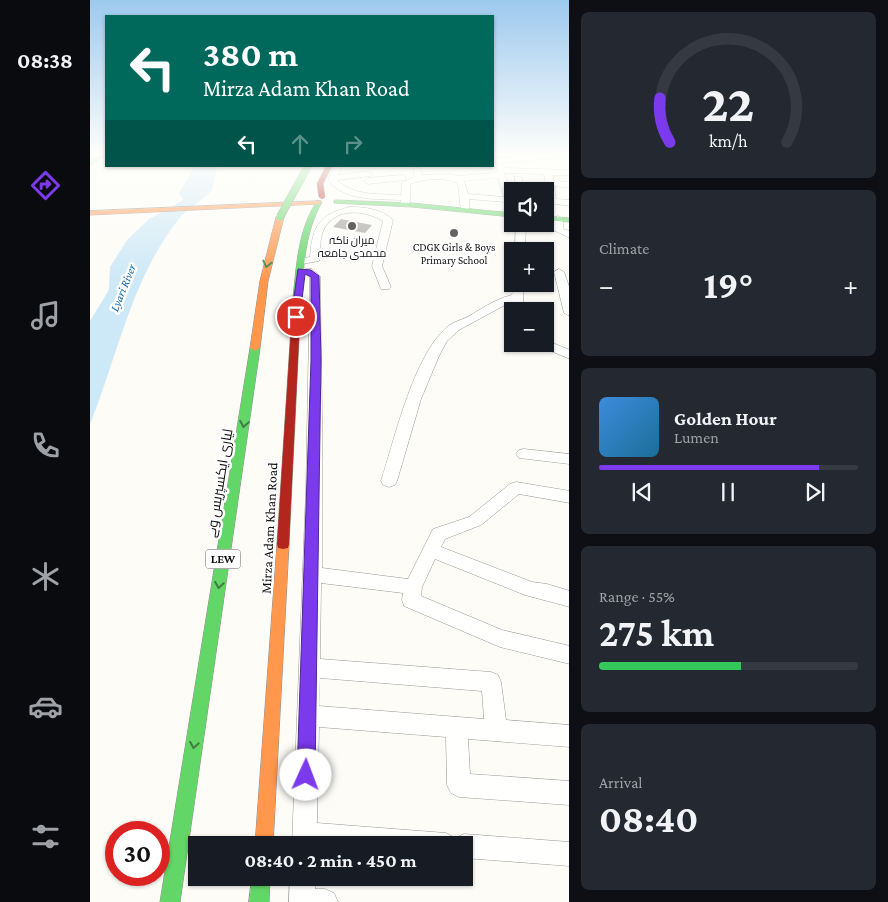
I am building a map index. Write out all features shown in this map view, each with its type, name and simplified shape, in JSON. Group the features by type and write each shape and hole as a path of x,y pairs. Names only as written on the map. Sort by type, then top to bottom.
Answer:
{"main road":[{"name":"لیاری ایکسپریس وے","path":"170,902 247,406 265,273 280,217 290,197"},
{"name":"Mirza Adam Khan Road","path":"265,836 274,708 296,310 303,236 312,215 327,201 325,197"},
{"path":"90,213 327,201 406,201 504,205"},
{"path":"259,902 260,886"}],"street":[{"path":"381,197 406,201 406,197"},
{"path":"463,197 464,204 494,199 504,203"},
{"path":"554,201 569,203"},
{"path":"304,836 310,668 316,360 315,276 301,266 315,259 317,234 326,221 344,210 355,208 370,210 388,220 377,266 385,287"},
{"path":"566,218 558,230 569,235"},
{"path":"559,272 569,313"},
{"path":"389,481 423,376 440,343 452,329 475,318 498,302 504,303"},
{"path":"554,348 569,355"},
{"path":"524,454 569,459"},
{"path":"569,497 516,488 475,522 439,534 413,587 411,600 500,638 569,655"},
{"path":"430,550 531,590 547,592 569,599"},
{"path":"312,574 413,587"},
{"path":"310,668 490,682 496,730"},
{"path":"308,716 569,736"},
{"path":"457,727 459,785 569,793"},
{"path":"473,847 569,854"}],"water":[{"name":"Lyari River","path":"182,197 205,197 178,220 148,267 127,319 90,424 90,321 109,290 110,267 127,240 149,219 183,199"}],"building":[{"name":"میران ناکہ محمدی جامعہ","path":"341,219 372,225 365,233 333,227"}],"traffic: fast":[{"path":"280,217 291,197"},
{"path":"297,297 305,236 308,224 319,202"},
{"path":"336,202 412,205 504,214"},
{"path":"554,219 569,220"},
{"path":"170,902 255,348"},
{"path":"259,902 260,886"}],"traffic: slow":[{"path":"90,213 319,202"},
{"path":"255,348 264,281 280,217"},
{"path":"265,836 283,544"}],"traffic: jam":[{"path":"283,544 297,297"}],"place":[{"name":"میران ناکہ محمدی جامعہ","path":"352,226"},
{"name":"CDGK Girls & Boys Primary School","path":"454,233"}],"route":[{"path":"296,317 301,271 308,271 315,276 316,360 306,775"}]}
